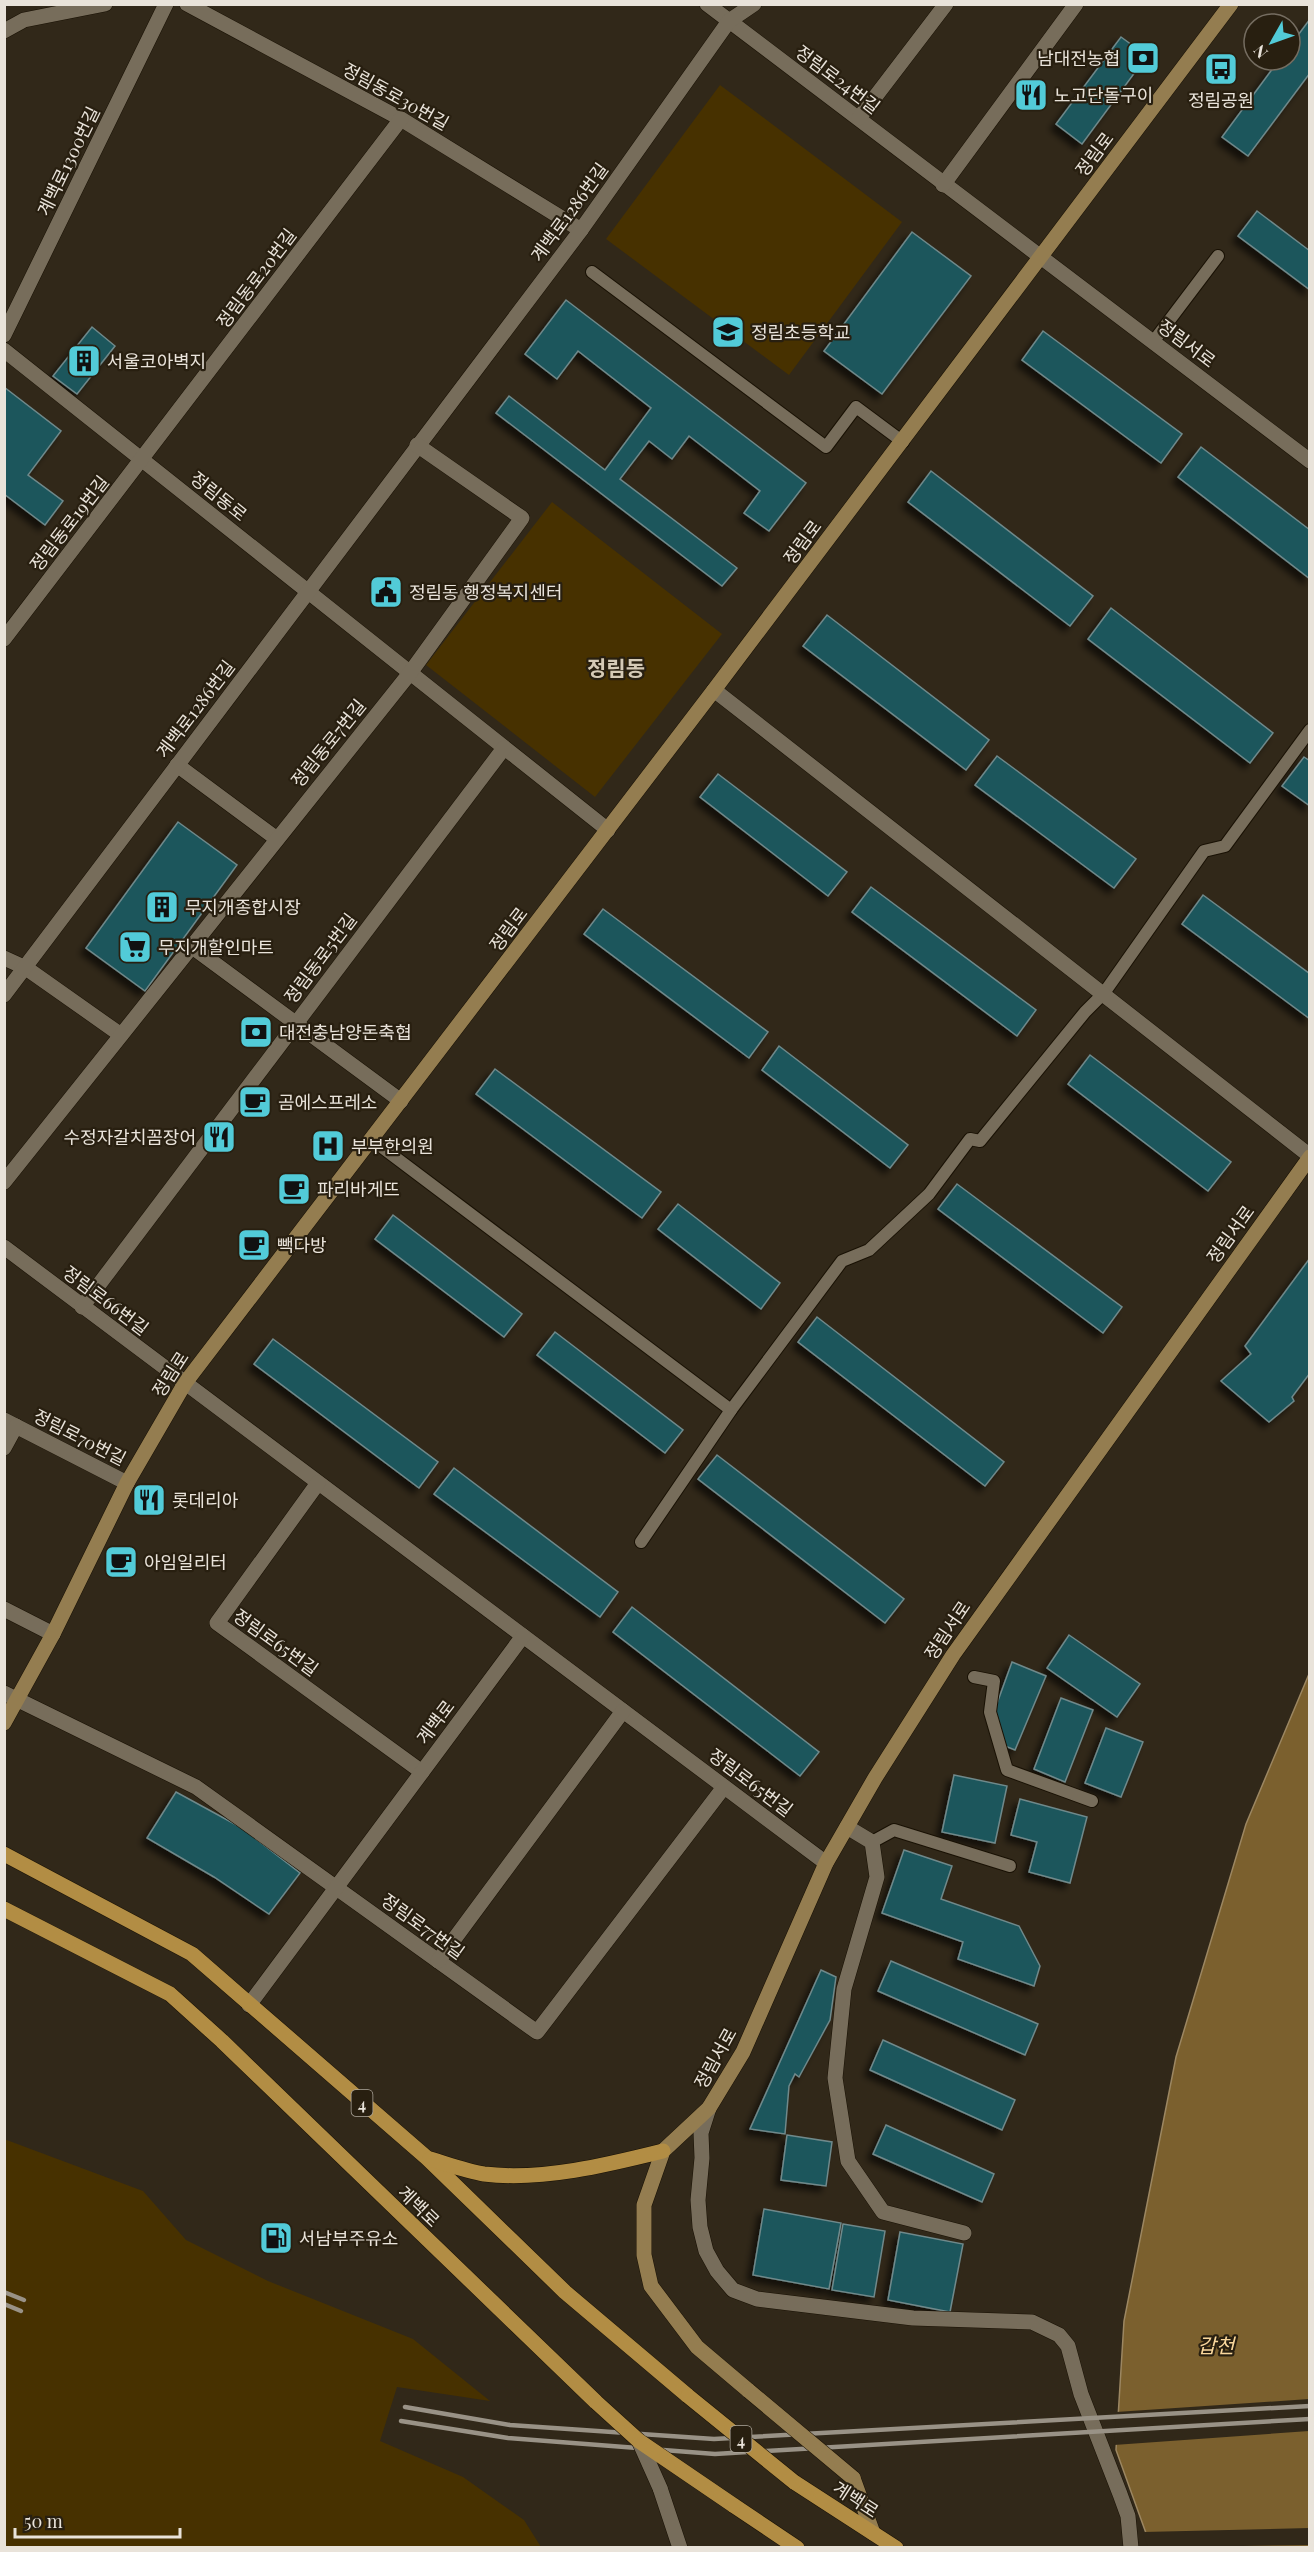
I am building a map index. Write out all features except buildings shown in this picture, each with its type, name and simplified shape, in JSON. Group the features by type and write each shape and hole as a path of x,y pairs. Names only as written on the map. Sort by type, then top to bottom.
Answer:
{"main road":[{"name":"정림로","path":"4,1723 11,1696 52,1634 128,1483 185,1383 903,442 1231,4"},
{"name":"정림서로","path":"663,2151 710,2108 743,2052 826,1863 875,1778 953,1655 1310,1156"},
{"name":"4","path":"4,1854 192,1954 427,2158"},
{"name":"계백로","path":"4,1909 170,1995 222,2041 596,2402 639,2440 797,2547"},
{"path":"427,2158 484,2174 549,2174 613,2163 663,2151"},
{"path":"663,2151 644,2205 644,2255 651,2286 697,2346 853,2478 873,2533"},
{"name":"계백로","path":"427,2158 565,2292 688,2396 794,2482 896,2547"}],"street":[{"path":"4,31 24,20 105,4"},
{"name":"계백로1300번길","path":"4,335 166,4"},
{"name":"정림동로30번길","path":"187,4 401,119 581,230"},
{"name":"정림로24번길","path":"707,4 1041,256"},
{"name":"계백로1286번길","path":"4,996 581,230 729,21 754,4"},
{"path":"859,118 946,4"},
{"path":"944,185 1076,4"},
{"name":"정림동로20번길","path":"143,460 401,119"},
{"name":"정림서로","path":"1041,256 1310,461"},
{"name":"정림동로","path":"4,350 608,830"},
{"path":"410,673 522,518 417,445"},
{"name":"정림동로19번길","path":"4,639 143,460"},
{"name":"정림동로7번길","path":"4,1182 410,673"},
{"path":"714,690 1310,1156"},
{"name":"정림동로5번길","path":"82,1307 504,748"},
{"path":"177,765 277,839"},
{"path":"191,946 401,1101"},
{"path":"4,958 26,968 121,1035"},
{"name":"정림로66번길","path":"4,1247 185,1383"},
{"name":"정림로65번길","path":"185,1383 826,1863"},
{"name":"정림로70번길","path":"4,1448 10,1423 128,1483"},
{"name":"정림로65번길","path":"318,1483 217,1623 422,1772"},
{"path":"4,1609 52,1634"},
{"name":"계백로","path":"249,2005 524,1636"},
{"name":"정림로77번길","path":"11,1696 196,1787 537,2032 724,1786"},
{"path":"438,1961 623,1711"},
{"path":"847,1827 872,1842 877,1877 844,1989 835,2078 848,2161 883,2212 964,2233"},
{"path":"710,2108 701,2133 702,2158 698,2200 700,2227 706,2251 717,2271 733,2290 757,2299 902,2317 1032,2322 1059,2335 1068,2346 1081,2394 1128,2516 1131,2547"},
{"path":"639,2440 660,2488 680,2547"}],"lane":[{"path":"1153,342 1218,256"},
{"path":"592,272 826,447 856,407 903,442"},
{"path":"641,1542 731,1410 842,1261 869,1250 929,1194 970,1139 980,1141 1085,1012 1104,993 1203,851 1225,846 1310,730"},
{"path":"371,1139 731,1410"},
{"path":"974,1677 993,1681 990,1712 1007,1770 1092,1801"},
{"path":"872,1842 894,1830 1010,1866"}],"shaded area":[{"path":"720,85 902,222 789,375 606,239"},
{"path":"552,502 722,634 595,797 426,665"},
{"path":"4,2139 143,2191 186,2240 268,2281 413,2339 490,2401 397,2387 380,2441 463,2477 524,2520 541,2547 5,2547"}],"water":[{"name":"갑천","path":"1309,1674 1309,2547 1151,2547 1116,2450 1124,2321 1176,2057 1246,1824"}],"pier":[{"path":"1309,2399 1309,2431 1114,2445 1116,2412"},
{"path":"1309,2528 1309,2545 1148,2548 1143,2532"}],"railway":[{"path":"4,2292 24,2300"},
{"path":"4,2304 21,2311"},
{"path":"405,2407 510,2425 714,2439 1310,2406"},
{"path":"401,2421 508,2438 715,2454 1310,2419"}],"place":[{"name":"남대전농협","path":"1143,58"},
{"name":"정림공원","path":"1221,69"},
{"name":"노고단돌구이","path":"1031,95"},
{"name":"정림초등학교","path":"728,332"},
{"name":"서울코아벽지","path":"84,361"},
{"name":"정림동 행정복지센터","path":"386,592"},
{"name":"무지개종합시장","path":"162,907"},
{"name":"무지개할인마트","path":"135,947"},
{"name":"대전충남양돈축협","path":"256,1032"},
{"name":"곰에스프레소","path":"255,1102"},
{"name":"수정자갈치꼼장어","path":"219,1137"},
{"name":"부부한의원","path":"328,1146"},
{"name":"파리바게뜨","path":"294,1189"},
{"name":"빽다방","path":"254,1245"},
{"name":"롯데리아","path":"149,1500"},
{"name":"아임일리터","path":"121,1562"},
{"name":"서남부주유소","path":"276,2238"}],"district":[{"name":"정림동","path":"616,667"}]}
